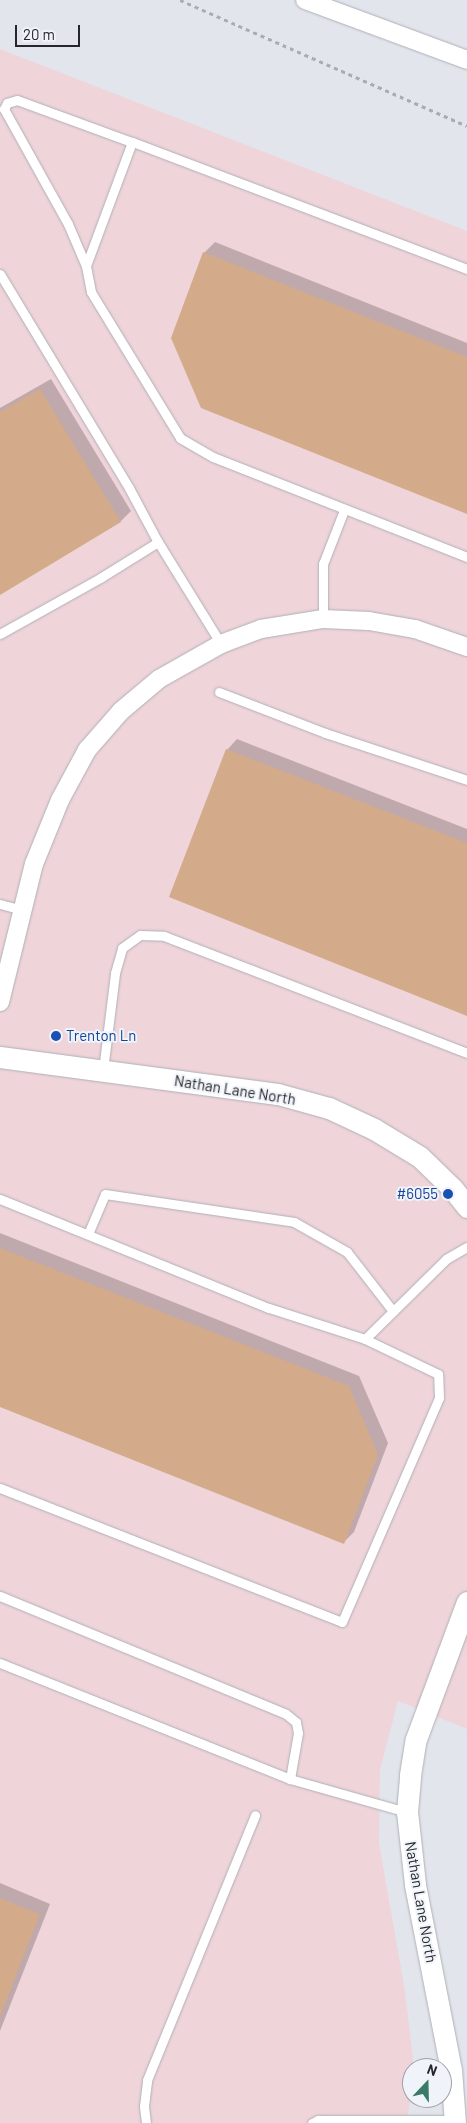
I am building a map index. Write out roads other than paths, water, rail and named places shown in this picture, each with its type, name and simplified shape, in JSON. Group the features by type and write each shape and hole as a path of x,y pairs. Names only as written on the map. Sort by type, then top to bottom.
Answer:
{"street":[{"path":"305,0 467,60"},
{"path":"0,1002 34,864 60,800 87,750 121,711 159,679 221,644 261,629 323,618 369,621 415,629 467,647"},
{"name":"Nathan Lane North","path":"0,1057 278,1094 329,1108 374,1129 420,1158 453,1189 467,1207"},
{"name":"Nathan Lane North","path":"457,2122 451,2070 439,1999 415,1884 407,1812 416,1739 467,1602"}],"lane":[{"path":"467,269 17,100 7,103 4,109 68,224 86,266 92,292 180,438 213,457 467,557"},
{"path":"86,266 132,142"},
{"path":"0,274 129,488 158,542 221,644"},
{"path":"0,292 8,287"},
{"path":"323,618 323,564 344,510"},
{"path":"0,634 100,578 158,542"},
{"path":"219,692 325,733 467,780"},
{"path":"0,904 22,910"},
{"path":"103,1071 114,973 122,948 140,935 164,936 467,1053"},
{"path":"88,1234 105,1194 294,1222 347,1252 393,1311"},
{"path":"0,1199 269,1308 364,1339 438,1374 439,1398 342,1622 0,1488"},
{"path":"364,1339 446,1259 467,1247"},
{"path":"0,1596 286,1714 296,1722 298,1733 290,1780"},
{"path":"0,1663 290,1780 407,1812"},
{"path":"146,2123 144,2106 147,2080 255,1815"},
{"path":"312,2123 318,2120 457,2122"}],"place":[{"name":"Trenton Ln","path":"56,1036"},
{"name":"#6055","path":"448,1194"}]}
